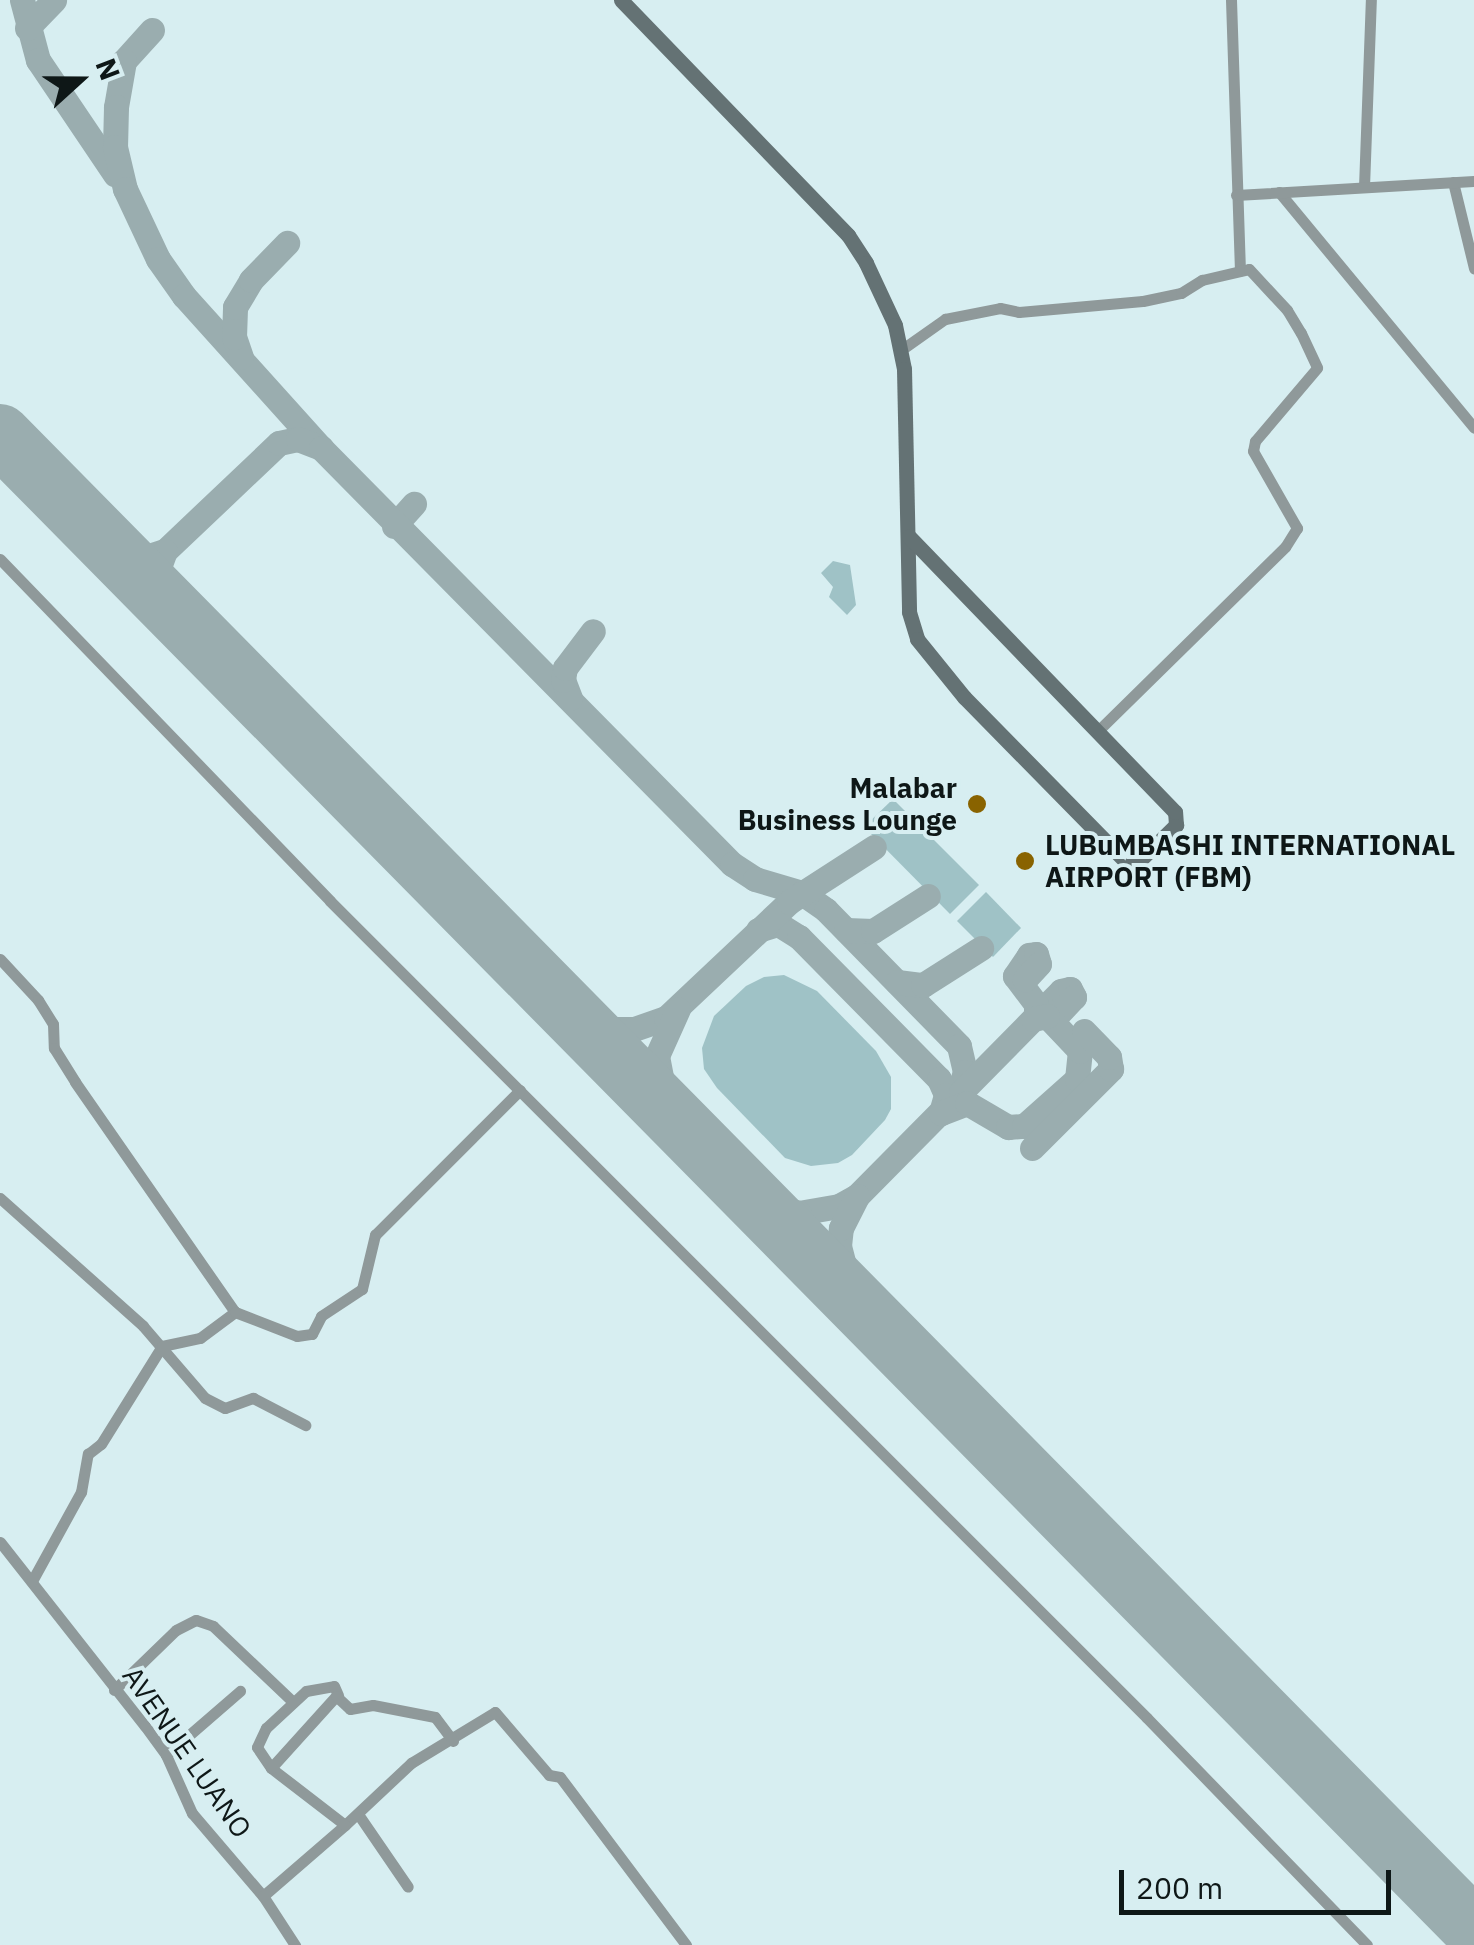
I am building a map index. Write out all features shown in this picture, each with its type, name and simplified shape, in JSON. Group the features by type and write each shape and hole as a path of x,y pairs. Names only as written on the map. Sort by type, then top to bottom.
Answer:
{"main road":[{"path":"621,0 848,234 882,292 902,350 909,612 922,650 1130,868 1176,824 1175,812 908,538"}],"street":[{"path":"1231,0 1240,271"},
{"path":"1364,187 1371,0"},
{"path":"1236,195 1474,181"},
{"path":"1453,182 1474,268"},
{"path":"1279,192 1474,428"},
{"path":"902,350 945,320 1000,308 1019,312 1143,300 1181,293 1202,280 1249,269 1287,310 1317,368 1254,445 1255,456 1297,528 1285,547 1098,731"},
{"path":"0,559 1367,1945"},
{"path":"0,959 38,1000 53,1024 54,1048 75,1082 236,1312 297,1336 312,1334 320,1318 362,1289 375,1235 520,1090"},
{"path":"0,1198 162,1346 187,1382 220,1408 254,1398 304,1425"},
{"path":"32,1581 82,1492 88,1454 101,1444 162,1346 200,1338 236,1312"},
{"name":"AVENUE LUANO","path":"0,1542 166,1755 192,1812 263,1896 294,1945"},
{"path":"114,1690 176,1630 196,1620 213,1626 293,1702"},
{"path":"345,1825 271,1768 258,1751 260,1735 306,1690 336,1686 350,1709 372,1705 435,1716 453,1741"},
{"path":"166,1755 240,1691"},
{"path":"271,1768 338,1695"},
{"path":"263,1896 411,1763 453,1741 490,1714 498,1715 550,1776 560,1777 686,1945"},
{"path":"358,1814 384,1846 408,1887"}],"shaded area":[{"path":"833,561 850,565 856,605 847,615 829,597 833,587 821,573"},
{"path":"893,799 979,885 950,914 864,827"},
{"path":"986,892 1021,928 993,957 957,921"},
{"path":"784,975 817,991 876,1051 891,1077 891,1109 885,1120 852,1155 838,1163 811,1166 785,1158 717,1088 704,1069 702,1048 714,1016 746,986 764,977"}],"taxiway":[{"path":"22,0 38,60 115,174"},
{"path":"27,28 54,0"},
{"path":"152,30 124,61 116,107 115,147 125,189 158,259 184,296 318,445"},
{"path":"241,357 234,337 235,307 251,280 287,243"},
{"path":"115,552 140,559 165,551 279,443 298,439 321,448 732,864 755,879 802,893 826,910 959,1046 965,1072 958,1094 857,1196 839,1206 799,1213 763,1203 741,1187"},
{"path":"394,526 414,504"},
{"path":"164,601 158,570 165,551"},
{"path":"570,698 563,680 565,668 593,631"},
{"path":"565,1008 612,1029 634,1029 666,1018 789,902 874,847"},
{"path":"846,930 873,931 928,896"},
{"path":"758,930 778,924 799,937 939,1079 946,1095 941,1113"},
{"path":"897,982 923,985 981,948"},
{"path":"961,1092 1036,1016 1036,1004 1015,976 1029,955 1036,954 1039,964 1025,979"},
{"path":"1036,1016 1061,991 1070,989 1074,997 1058,1014"},
{"path":"668,1113 657,1056 678,1009"},
{"path":"941,1113 967,1103 1008,1127 1024,1126 1077,1079 1080,1051 1047,1016 1033,1019"},
{"path":"1032,1148 1111,1069 1109,1057 1084,1031"},
{"path":"853,1300 839,1246 841,1228 857,1196"}],"runway":[{"path":"0,435 1474,1929"}],"place":[{"name":"Malabar Business Lounge","path":"977,804"},
{"name":"LUBuMBASHI INTERNATIONAL AIRPORT (FBM)","path":"1025,861"}]}
